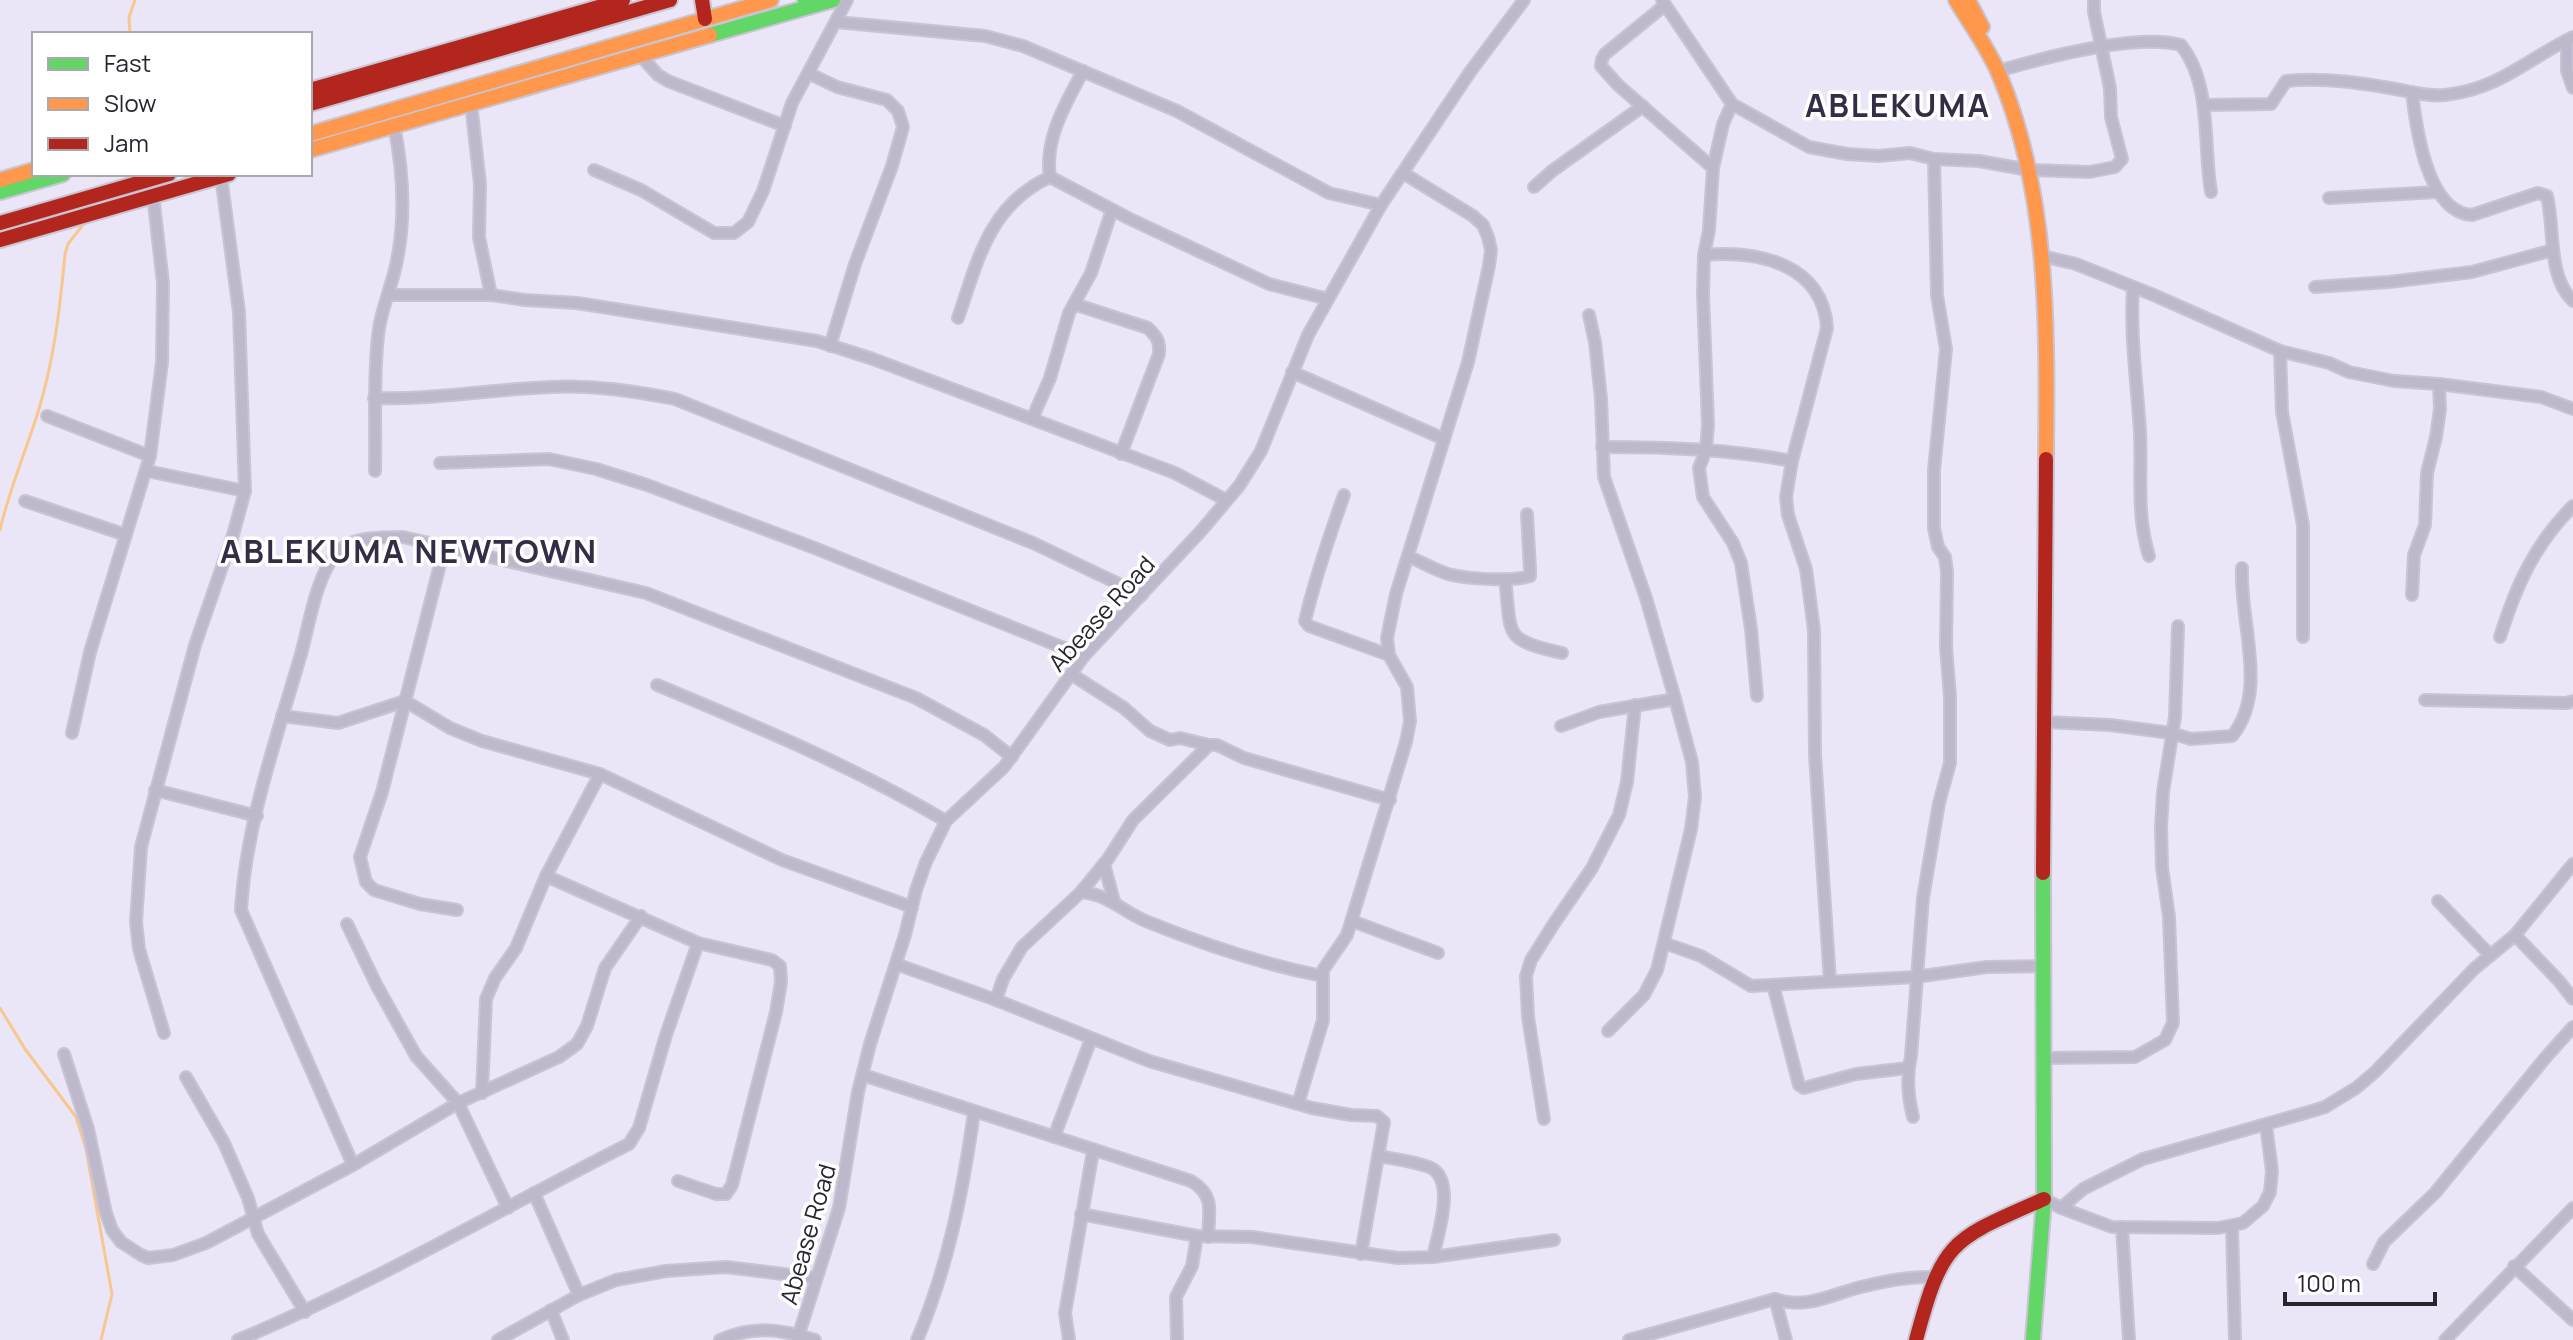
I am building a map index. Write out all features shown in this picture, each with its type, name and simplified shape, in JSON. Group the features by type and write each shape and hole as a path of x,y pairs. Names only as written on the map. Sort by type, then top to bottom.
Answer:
{"street":[{"path":"312,89 623,0"},
{"path":"312,103 670,0"},
{"path":"702,0 705,19"},
{"path":"312,133 771,0"},
{"path":"312,149 806,4 833,0"},
{"path":"594,170 653,197 714,233 734,233 748,222 763,191 792,103 847,0"},
{"name":"Abease Road","path":"798,1337 844,1184 863,1075 926,862 946,821 1012,757 1084,656 1239,486 1261,451 1292,372 1328,299 1381,205 1470,72 1524,0"},
{"path":"1956,0 1996,66"},
{"path":"1968,0 1991,46 2017,123 2029,170 2042,256 2047,368 2042,966 2044,1199 2033,1340"},
{"path":"1713,168 1605,73 1601,66 1602,59 1663,2 1732,104 1809,147 1847,154 1879,156 1910,153 1934,159 1979,161 2029,170 2090,172 2110,170 2122,159 2111,117 2110,88 2094,0"},
{"path":"836,22 985,36 1023,46 1177,111 1329,193 1381,205"},
{"path":"2204,105 2271,104 2286,81 2296,80 2350,82 2445,95 2488,85 2518,71 2570,39"},
{"path":"2570,39 2567,71 2573,88"},
{"path":"1996,66 2103,48 2151,43 2181,45 2190,57 2204,105 2211,192"},
{"path":"640,55 658,75 668,81 785,126"},
{"path":"1050,177 1049,153 1057,125 1083,71"},
{"path":"810,74 837,87 887,100 898,111 903,127 830,346"},
{"path":"407,78 407,93 413,104"},
{"path":"2412,92 2415,120 2437,192 2453,208 2472,215 2544,193 2547,196 2553,220 2553,250 2558,279 2573,301"},
{"path":"471,103 480,184 479,237 491,295"},
{"path":"1732,104 1723,124 1713,168 1709,230 1704,255 1708,425 1706,450 1699,468 1701,487 1712,512 1739,554 1751,629 1757,696"},
{"path":"1534,187 1643,106"},
{"path":"375,471 374,398 378,334 396,264 401,205 394,125"},
{"path":"1913,1117 1908,1096 1908,1068 1915,977 1927,866 1950,763 1947,572 1934,528 1934,470 1946,349 1937,295 1934,159"},
{"path":"0,180 32,171"},
{"path":"1298,1104 1323,1020 1322,976 1329,959 1347,935 1406,742 1410,716 1407,687 1389,655 1387,638 1391,614 1468,362 1491,250 1483,225 1473,216 1403,173"},
{"path":"0,192 56,176"},
{"path":"0,223 162,176"},
{"path":"0,240 221,176"},
{"path":"164,1033 139,949 136,922 141,847 195,645 245,491 239,312 225,176"},
{"path":"1050,177 1112,210 1269,284 1328,299"},
{"path":"958,318 993,225 1021,194 1050,177"},
{"path":"2329,198 2437,192"},
{"path":"72,733 90,652 150,456 162,362 163,283 153,195"},
{"path":"1032,419 1050,378 1062,331 1096,260 1112,210"},
{"path":"2315,287 2472,272 2553,250"},
{"path":"1704,255 1726,253 1776,262 1799,271 1822,301 1827,328 1786,484 1788,515 1806,569 1814,630 1815,755 1830,981"},
{"path":"2042,256 2076,264 2280,351 2329,363 2349,372 2394,381 2541,397 2573,409"},
{"path":"2133,288 2131,339 2140,435 2139,500 2141,525 2149,556"},
{"path":"388,295 491,295 577,303 779,334 830,346 1175,473 1226,500"},
{"path":"1074,304 1148,328 1160,345 1121,454"},
{"path":"1589,315 1598,375 1607,488 1646,598 1675,699 1692,762 1695,797 1691,829 1664,943 1649,988 1623,1019 1608,1031"},
{"path":"2280,351 2282,412 2303,525 2303,637"},
{"path":"1292,372 1444,439"},
{"path":"2412,595 2414,555 2425,525 2427,473 2440,409 2439,384"},
{"path":"374,398 413,400 575,387 615,389 675,399 1033,543 1142,595"},
{"path":"47,416 150,456"},
{"path":"1602,447 1747,453 1792,461"},
{"path":"440,463 549,459 596,469 812,547 1084,656"},
{"path":"147,471 245,491"},
{"path":"1344,495 1316,571 1305,621 1309,626 1389,655"},
{"path":"25,501 126,535"},
{"path":"2500,637 2531,559 2551,528 2573,506"},
{"path":"1408,556 1447,574 1505,579 1530,576 1527,514"},
{"path":"353,1165 241,910 242,887 257,816 282,716 323,577 335,555 348,545 365,539 403,537 646,593 916,698 984,735 1012,757"},
{"path":"445,545 382,792 360,857 366,882 374,890 420,904 457,910"},
{"path":"2044,722 2110,725 2171,733 2191,739 2232,736 2248,712 2250,657 2240,592 2242,568"},
{"path":"1505,579 1510,627 1517,639 1562,653"},
{"path":"2044,1058 2135,1057 2165,1040 2173,1023 2169,917 2162,867 2161,827 2177,695 2178,626"},
{"path":"1071,674 1124,708 1150,731 1170,740 1180,738 1217,745 1244,758 1390,800"},
{"path":"657,685 786,738 890,788 946,821"},
{"path":"1561,726 1599,712 1675,699"},
{"path":"2425,700 2573,701"},
{"path":"282,716 338,723 405,701 450,728 482,741 600,774 782,860 912,907"},
{"path":"1544,1119 1527,1007 1526,976 1531,960 1592,868 1619,815 1627,782 1635,705"},
{"path":"996,1000 1003,979 1022,947 1081,892 1133,820 1209,745"},
{"path":"482,1093 486,999 495,978 516,948 546,876 600,774"},
{"path":"155,790 257,816"},
{"path":"1104,864 1114,901"},
{"path":"2061,1208 2083,1189 2143,1159 2325,1107 2356,1088 2438,1005 2515,935 2573,864"},
{"path":"546,876 698,943 772,960 780,966 776,1012 732,1185 726,1194 716,1194 678,1181"},
{"path":"1081,892 1105,896 1160,927 1266,963 1322,976"},
{"path":"2438,901 2490,955"},
{"path":"64,1054 88,1129 112,1230 121,1242 148,1258 173,1255 206,1243 252,1219 353,1165 458,1103 559,1057 577,1044 587,1026 605,968 641,916"},
{"path":"1352,921 1438,953"},
{"path":"347,924 416,1056 458,1103 508,1208"},
{"path":"2515,935 2573,999"},
{"path":"238,1340 305,1312 408,1262 629,1144 634,1138 698,943"},
{"path":"1664,943 1701,956 1751,986 1915,977 1987,967 2042,966"},
{"path":"896,964 1149,1061 1298,1104 1351,1115 1377,1116 1384,1122 1361,1254"},
{"path":"1773,985 1799,1085 1804,1088 1856,1074 1908,1068"},
{"path":"2373,1264 2384,1242 2435,1193 2573,1027"},
{"path":"1054,1137 1091,1039"},
{"path":"863,1075 1093,1151 1144,1164 1201,1187 1208,1195 1202,1236 1192,1266 1176,1297 1177,1340"},
{"path":"186,1077 224,1143 248,1198 252,1219 305,1312"},
{"path":"917,1340 953,1237 974,1112"},
{"path":"2044,1199 2105,1225 2232,1227 2254,1216 2270,1192 2272,1171 2266,1125"},
{"path":"1069,1340 1065,1313 1093,1151"},
{"path":"1378,1156 1430,1168 1439,1173 1444,1183 1444,1194 1433,1257"},
{"path":"534,1193 579,1295"},
{"path":"1916,1340 1936,1277 1949,1250 1964,1238 2044,1199"},
{"path":"2445,1340 2573,1208"},
{"path":"1081,1214 1202,1236 1252,1237 1398,1258 1433,1257 1554,1240"},
{"path":"2122,1227 2129,1340"},
{"path":"2232,1227 2235,1340"},
{"path":"2514,1266 2573,1320"},
{"path":"498,1340 579,1295 616,1280 694,1269 738,1267 816,1278"},
{"path":"1629,1340 1775,1299 1787,1303 1812,1302 1898,1279 1936,1277"},
{"path":"1775,1299 1786,1340"},
{"path":"551,1310 563,1340"},
{"path":"720,1340 762,1328 815,1340"}],"waterway":[{"path":"130,32 129,17 135,0"},
{"path":"0,530 48,373 65,254 68,244 85,222"},
{"path":"0,1008 25,1049 76,1117 86,1149 112,1294 101,1340"}],"traffic: fast":[{"path":"805,0 808,7"},
{"path":"710,35 833,0"},
{"path":"0,192 56,176"},
{"path":"2033,1340 2044,1199 2043,873"}],"traffic: slow":[{"path":"312,133 771,0"},
{"path":"1956,0 1999,74 2016,120 2028,167 2037,215 2045,312 2046,459"},
{"path":"1968,0 1982,27"},
{"path":"312,149 710,35"},
{"path":"0,180 32,171"}],"traffic: jam":[{"path":"312,89 623,0"},
{"path":"312,103 670,0"},
{"path":"702,0 705,19"},
{"path":"0,223 162,176"},
{"path":"0,240 222,176"},
{"path":"2043,873 2046,459"},
{"path":"1916,1340 1934,1281 1955,1247 1989,1224 2044,1199"}],"district":[{"name":"ABLEKUMA","path":"1898,105"},
{"name":"ABLEKUMA NEWTOWN","path":"409,551"}]}
